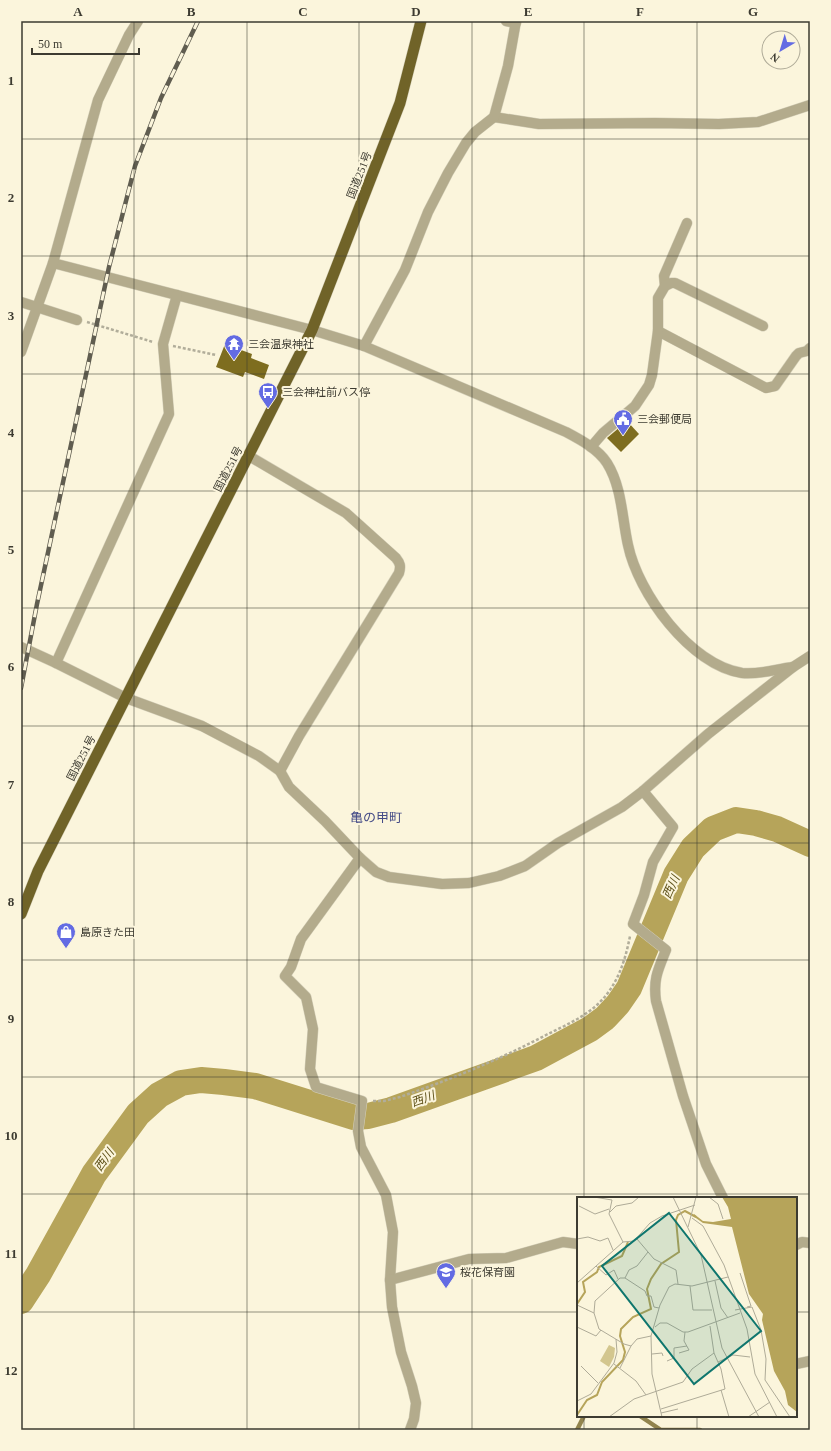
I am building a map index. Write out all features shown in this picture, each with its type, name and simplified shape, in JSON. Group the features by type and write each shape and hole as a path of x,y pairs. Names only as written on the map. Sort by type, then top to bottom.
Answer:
{"highway":[{"name":"国道251号","path":"21,914 38,871 312,330 400,103 421,21"}],"street":[{"path":"21,352 53,263 98,100 129,35 138,21"},
{"path":"364,346 405,270 428,212 448,173 466,143 475,132 494,117 508,66 516,22 506,21"},
{"path":"494,117 540,124 719,124 758,122 810,105"},
{"path":"591,447 603,433 635,406 649,385 652,375 658,331 658,298 664,286 664,276 688,223"},
{"path":"53,263 312,330 364,346 566,432 591,447 606,462 614,476 619,493 628,545 633,564 643,587 674,630 693,648 713,663 728,670 752,674 792,667"},
{"path":"664,286 675,283 763,326"},
{"path":"56,663 169,414 163,344 176,295"},
{"path":"21,302 77,320"},
{"path":"658,331 766,388 775,386 796,356 810,348"},
{"path":"249,456 346,513 396,558 400,563 401,568 400,573 299,736 280,771"},
{"path":"21,647 126,698 202,726 259,756 280,771 289,787 376,872 389,877 442,884 470,883 491,878 525,866 558,843 622,807 643,791 708,734 792,667 810,656"},
{"path":"643,791 672,827 653,862 635,926 666,950 655,977 654,988 656,1001 683,1096 706,1164 722,1197"},
{"path":"360,858 301,939 285,976 306,997 313,1029 310,1069 316,1087 362,1103 358,1131 361,1147 386,1195 393,1232 390,1280 392,1306 400,1352 412,1386 416,1403 414,1419 410,1430"},
{"path":"390,1280 469,1259 506,1258 563,1242 577,1244"},
{"path":"797,1244 802,1242 810,1243"},
{"path":"797,1364 810,1361"}],"path":[{"path":"77,320 163,344"},
{"path":"180,348 216,354"},
{"path":"362,1103 384,1101 421,1090 517,1050 584,1014 598,1003 610,990 619,975 626,958 635,926"}],"building":[{"name":"三会温泉神社","path":"225,344 252,354 251,358 269,365 264,379 245,372 243,377 216,367"},
{"name":"三会郵便局","path":"627,421 639,434 621,452 607,438"}],"waterway":[{"name":"西川","path":"21,1301 38,1275 94,1174 138,1114 159,1095 181,1083 201,1080 224,1082 255,1086 354,1117 368,1116 391,1110 536,1058 590,1029 605,1018 618,1004 629,988 676,875 693,848 713,829 736,820 756,823 777,829 810,844"},
{"path":"577,1430 584,1417"},
{"path":"642,1417 661,1430 700,1430"}],"railway":[{"path":"21,688 37,604 109,267 135,166 161,98 198,21"}],"place":[{"name":"三会温泉神社","path":"234,361"},
{"name":"三会神社前バス停","path":"268,409"},
{"name":"三会郵便局","path":"623,436"},
{"name":"島原きた田","path":"66,949"},
{"name":"桜花保育園","path":"446,1289"}],"district":[{"name":"亀の甲町","path":"376,817"}]}
